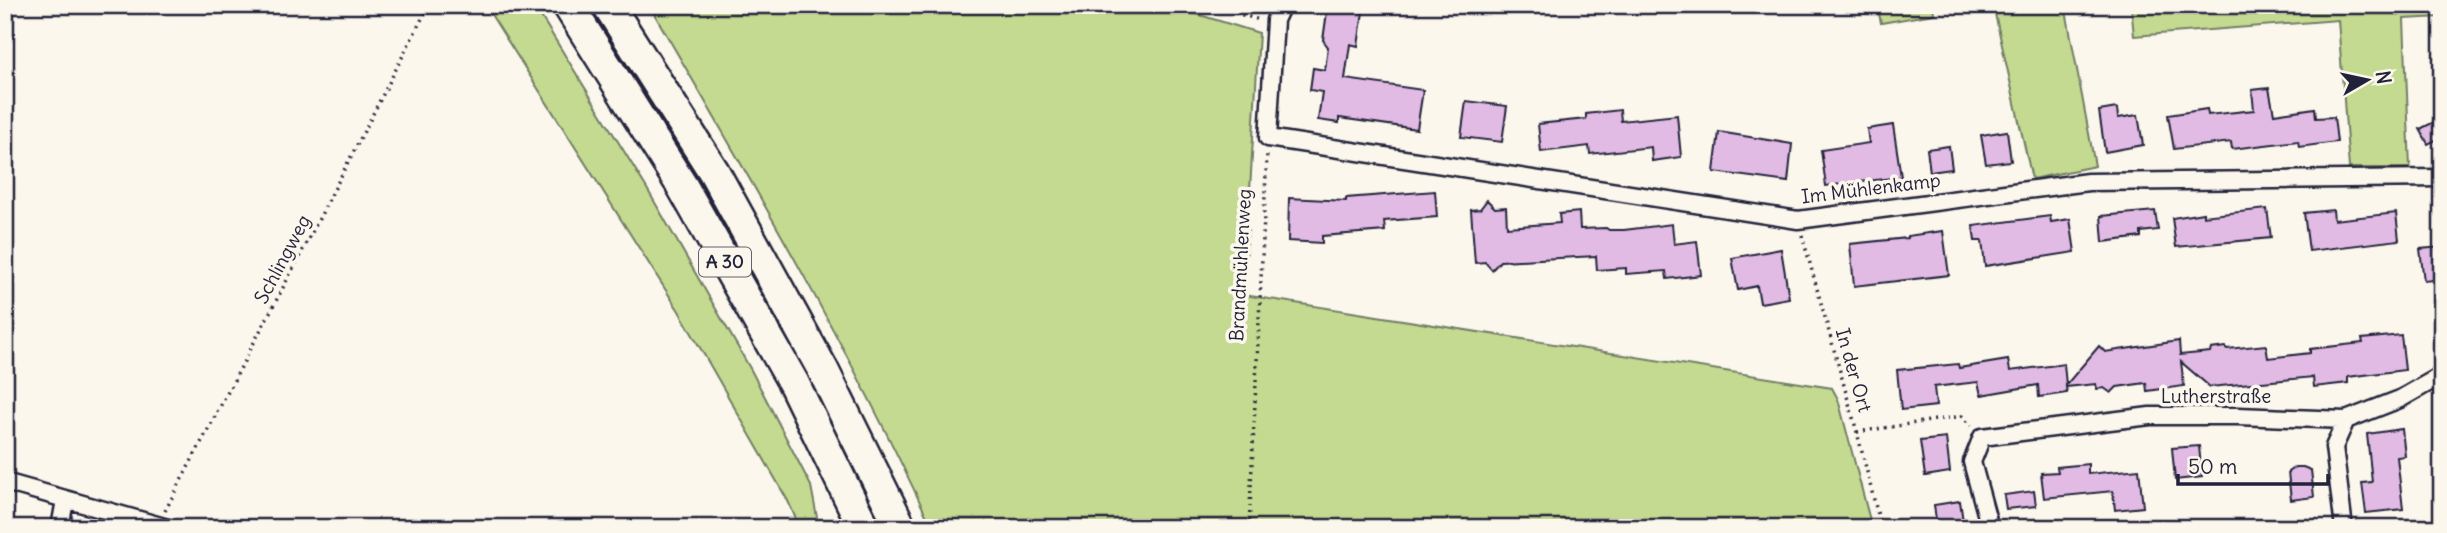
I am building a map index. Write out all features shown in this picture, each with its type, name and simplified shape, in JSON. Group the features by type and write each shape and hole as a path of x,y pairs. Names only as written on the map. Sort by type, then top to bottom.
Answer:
{"highway":[{"name":"A 30","path":"568,5 682,186 794,384 864,528"},
{"name":"A 30","path":"608,5 714,172 823,370 901,528"}],"street":[{"path":"1268,138 1274,27 1282,5"},
{"name":"Im Mühlenkamp","path":"1268,138 1798,220 2088,182 2442,178"},
{"name":"Lutherstraße","path":"1982,438 2150,416 2346,419 2400,399 2442,375"},
{"path":"2344,528 2333,447 2346,419"},
{"path":"1982,438 1972,463 1990,528"},
{"path":"5,482 163,526"},
{"path":"60,528 65,500"}],"path":[{"name":"Schlingweg","path":"163,526 429,5"},
{"path":"1208,5 1252,17 1274,27"},
{"name":"Brandmühlenweg","path":"1249,528 1268,138"},
{"name":"In der Ort","path":"1798,220 1881,528"},
{"path":"1857,432 1962,416 1982,438"}],"green space":[{"path":"485,5 534,5 646,187 751,370 811,486 819,528 800,528 788,501 679,311"},
{"path":"649,5 1192,5 1190,12 1259,33 1244,295 1832,388 1838,399 1872,528 932,528 832,329 761,198"},
{"path":"1877,5 1933,5 1934,14 1881,23"},
{"path":"1993,5 2065,5 2095,166 2032,179"},
{"path":"2131,5 2442,5 2442,17 2404,19 2410,168 2349,168 2338,20 2134,36"}],"building":[{"path":"1328,5 1364,5 1358,46 1350,44 1345,79 1423,90 1417,129 1339,118 1339,123 1318,120 1322,92 1310,90 1313,68 1325,70 1328,47 1323,40"},
{"path":"2269,88 2274,114 2315,108 2316,118 2334,117 2337,142 2299,147 2298,141 2232,149 2231,142 2174,149 2168,115 2207,109 2208,115 2254,110 2252,90"},
{"path":"1466,101 1507,106 1502,142 1461,137"},
{"path":"2117,108 2118,118 2138,115 2143,145 2105,152 2099,111"},
{"path":"1620,110 1621,121 1677,115 1681,157 1652,161 1651,147 1590,154 1589,146 1541,152 1538,124 1586,119 1586,114"},
{"path":"2442,118 2442,137 2428,144 2420,129"},
{"path":"1893,125 1901,177 1826,186 1821,150 1869,143 1867,129"},
{"path":"2007,131 2011,161 1986,164 1981,135"},
{"path":"1719,132 1792,144 1788,182 1714,172"},
{"path":"1949,146 1952,169 1930,172 1927,149"},
{"path":"1435,191 1437,217 1384,221 1385,231 1322,236 1322,243 1288,241 1289,198 1346,201 1346,198"},
{"path":"1487,200 1495,208 1506,207 1507,227 1560,223 1559,214 1579,212 1580,229 1624,230 1672,224 1674,244 1697,241 1701,275 1667,279 1666,271 1626,274 1626,268 1597,270 1596,256 1500,261 1492,270 1485,262 1475,263 1471,210 1480,209"},
{"path":"2267,209 2271,238 2176,247 2172,218"},
{"path":"2333,210 2334,220 2396,213 2399,240 2309,251 2304,213"},
{"path":"2155,211 2158,230 2141,232 2141,237 2103,242 2101,216"},
{"path":"2050,216 2051,222 2070,219 2075,252 1985,266 1982,241 1975,241 1973,226"},
{"path":"1943,231 1949,275 1854,286 1850,244"},
{"path":"2442,247 2442,279 2424,281 2420,249"},
{"path":"1781,249 1789,298 1760,303 1757,286 1738,290 1732,258"},
{"path":"2401,335 2405,370 2348,377 2348,383 2314,387 2313,377 2210,387 2181,362 2184,386 2147,391 2146,383 2117,387 2111,393 2104,388 2097,389 2096,384 2066,387 2067,393 2039,397 2038,385 1981,395 1978,382 1934,387 1936,406 1901,410 1897,370 1958,364 1959,368 2008,360 2010,371 2064,364 2066,385 2099,346 2105,352 2179,341 2180,355 2210,352 2211,349 2225,347 2266,345 2268,358 2310,353 2310,349 2363,343 2362,339"},
{"path":"2402,429 2405,456 2397,457 2403,509 2366,513 2362,483 2372,482 2367,434"},
{"path":"1946,438 1950,472 1925,476 1920,441"},
{"path":"2199,446 2202,477 2175,480 2172,448"},
{"path":"2088,464 2088,474 2139,469 2143,507 2115,510 2113,491 2044,498 2041,473 2058,472 2057,467"},
{"path":"2295,467 2311,470 2314,497 2291,500 2288,472"},
{"path":"2034,491 2036,506 2006,509 2004,495"},
{"path":"1960,501 1964,528 1937,528 1934,505"}]}
